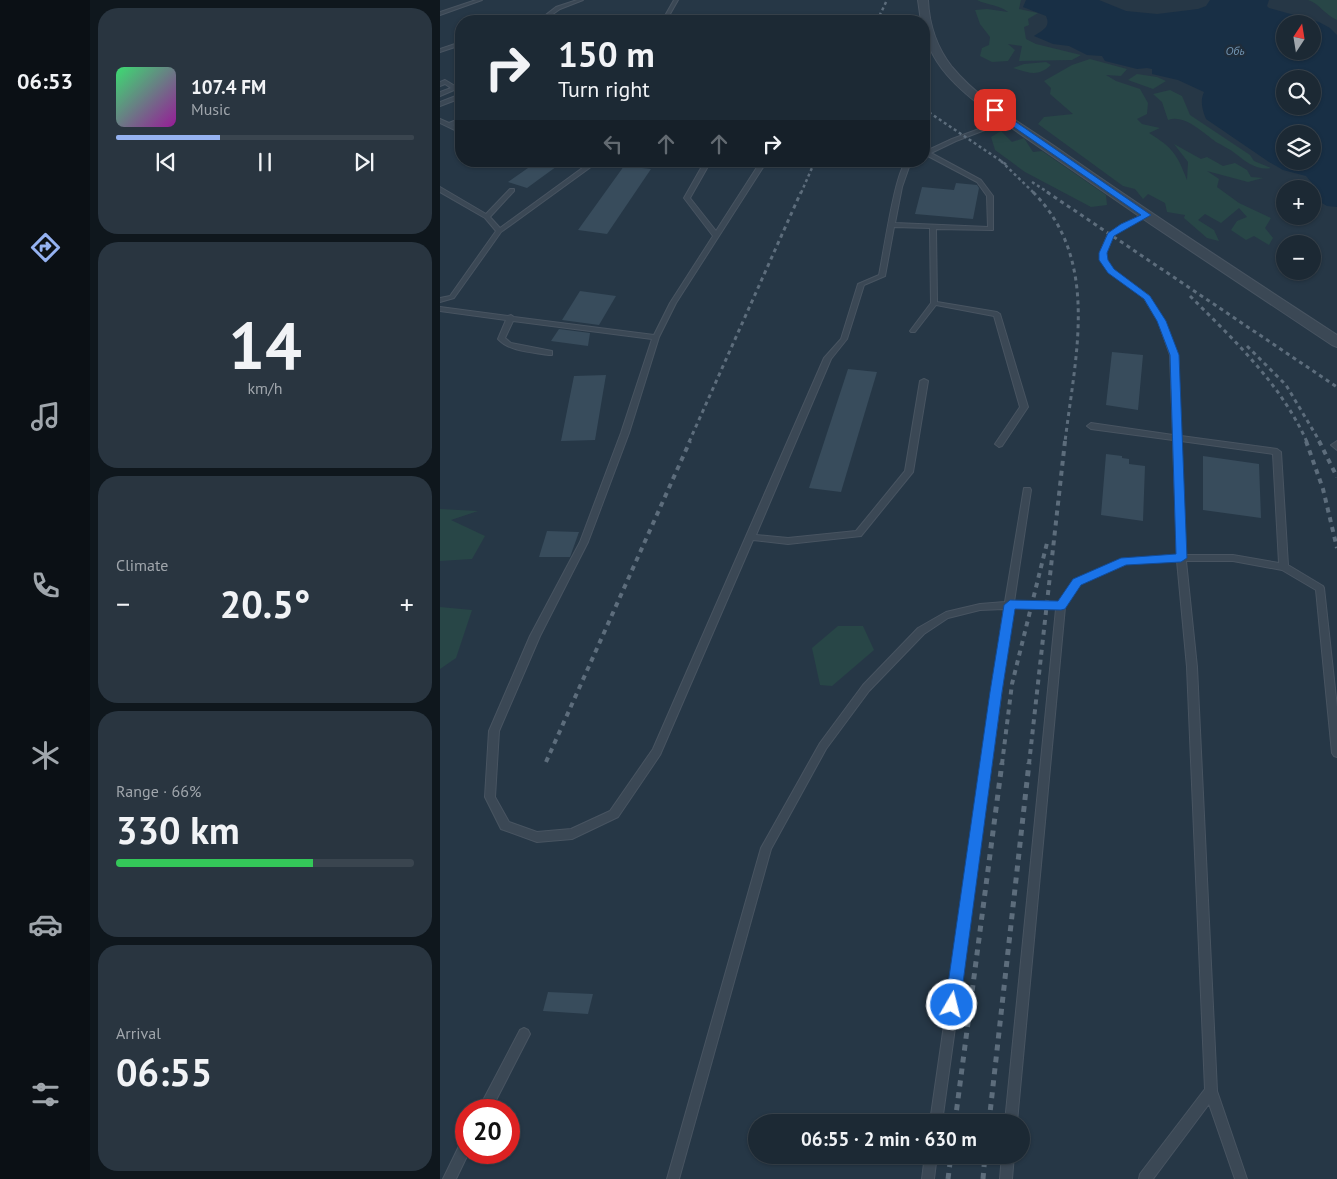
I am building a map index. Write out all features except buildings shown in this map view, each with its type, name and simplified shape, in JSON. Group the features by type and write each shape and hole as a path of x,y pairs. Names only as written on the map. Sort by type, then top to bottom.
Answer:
{"street":[{"path":"923,0 924,15"},
{"path":"930,35 948,69 976,96 1147,215 1337,342"}],"lane":[{"path":"440,14 480,0"},
{"path":"548,15 558,8 581,0"},
{"path":"667,15 676,0"},
{"path":"440,9 446,12"},
{"path":"440,51 455,45"},
{"path":"440,84 445,82 455,85"},
{"path":"440,94 455,87"},
{"path":"440,104 455,98"},
{"path":"440,120 455,128"},
{"path":"930,151 1008,120"},
{"path":"449,125 455,122"},
{"path":"892,225 991,229 990,196 979,182 930,156"},
{"path":"440,300 452,297 499,231 588,167"},
{"path":"705,167 687,198 716,236"},
{"path":"760,167 673,303 656,337 625,433 584,542 535,636 494,731 490,797 505,826 537,837 572,834 614,814 657,752 828,358 844,339 861,284 882,276 899,187 906,167"},
{"path":"440,190 487,216 499,231"},
{"path":"487,216 512,190"},
{"path":"1147,215 1123,226 1110,235 1104,247 1104,260 1111,271 1147,298 1161,321 1170,340 1174,355 1181,558 1192,667 1211,1091 1241,1179"},
{"path":"913,332 934,303 933,226"},
{"path":"934,303 997,314 1024,407 999,444"},
{"path":"440,309 656,337"},
{"path":"511,317 501,339 509,345 549,353"},
{"path":"750,538 788,541 858,534 909,472 924,381"},
{"path":"1091,426 1177,436 1277,452 1284,566"},
{"path":"937,1114 996,692 1027,490"},
{"path":"1012,1114 1061,606 1077,582 1125,561 1233,558 1284,566 1320,588 1337,752"},
{"path":"674,1179 766,848 823,746 866,688 921,631 946,615 980,607 1010,605 1061,606"},
{"path":"490,1099 524,1034"},
{"path":"1145,1179 1211,1091"},
{"path":"449,1179 456,1164"},
{"path":"928,1179 930,1164"},
{"path":"1006,1179 1007,1164"}],"green space":[{"path":"977,0 1021,0 1019,9 1038,13 1028,19 1029,25 1024,27 1026,39 1036,44 1081,55 1072,60 1019,61 1022,46 1008,44 1015,50 1008,61 992,62 980,56 982,48 989,45 990,37 980,24 975,10 987,9 1008,12"},
{"path":"1308,0 1337,0 1337,20 1316,4"},
{"path":"1090,59 1127,69 1121,76 1106,75 1116,81 1140,89 1148,103 1147,114 1137,119 1142,124 1160,128 1149,133 1173,152 1187,180 1188,162 1174,144 1201,159 1207,157 1223,166 1235,163 1247,170 1251,177 1263,178 1248,182 1207,171 1219,179 1217,187 1239,203 1271,218 1265,228 1273,238 1269,245 1254,236 1246,240 1231,230 1237,221 1247,217 1239,208 1221,223 1205,214 1198,220 1214,230 1219,241 1207,238 1184,218 1185,215 1167,212 1165,203 1148,194 1143,199 1135,189 1123,186 1038,124 1044,117 1073,114 1050,94 1051,88 1044,81 1072,65"},
{"path":"1046,62 1051,65 1038,73 1013,68 1024,64"},
{"path":"1137,74 1157,77 1166,81 1153,89 1128,80"},
{"path":"1170,90 1182,96 1190,115 1250,155 1254,161 1271,168 1266,169 1252,165 1187,122 1174,119 1168,120 1162,102 1153,94"},
{"path":"1001,131 1012,142 1024,138 1033,152 1042,151 1106,195 1107,205 1091,207 1025,172 995,150 991,137"},
{"path":"440,509 478,511 451,520 485,536 472,559 440,561"},
{"path":"440,607 472,610 456,658 440,669"},
{"path":"838,626 863,626 874,650 832,686 820,685 812,648"}],"water":[{"name":"Обь","path":"1026,0 1099,0 1126,11 1157,14 1198,9 1206,6 1210,0 1269,0 1267,6 1269,8 1294,15 1276,15 1276,60 1321,60 1321,23 1330,28 1337,35 1337,207 1327,206 1321,203 1321,180 1309,180 1306,176 1283,170 1321,170 1321,125 1276,125 1276,166 1206,119 1202,105 1204,92 1178,80 1152,74 1152,69 1137,69 1105,61 1102,56 1087,55 1069,46 1053,44 1034,36 1047,26 1046,16 1023,7"}],"railway":[{"path":"880,15 887,0"},
{"path":"930,113 1007,165"},
{"path":"1001,161 1033,192"},
{"path":"801,193 812,167"},
{"path":"1032,182 1049,193"},
{"path":"689,442 801,192"},
{"path":"1033,192 1054,219 1068,248 1076,279 1077,343 1065,442"},
{"path":"1047,192 1337,387"},
{"path":"1190,296 1240,346 1270,382 1284,401 1307,442"},
{"path":"1247,346 1286,385 1320,442"},
{"path":"546,762 690,441"},
{"path":"1029,764 1065,441"},
{"path":"1306,441 1323,489 1337,548"},
{"path":"1319,441 1337,477"},
{"path":"1002,764 1012,684 1047,543"},
{"path":"956,1114 1002,763"},
{"path":"990,1114 1029,763"},
{"path":"948,1179 950,1164"},
{"path":"983,1179 984,1164"}],"route":[{"path":"952,1005 1010,605 1061,606 1077,582 1125,561 1181,558 1174,355 1170,340 1147,298 1111,271 1104,260 1103,253 1110,235 1123,226 1147,215 995,110"}]}
